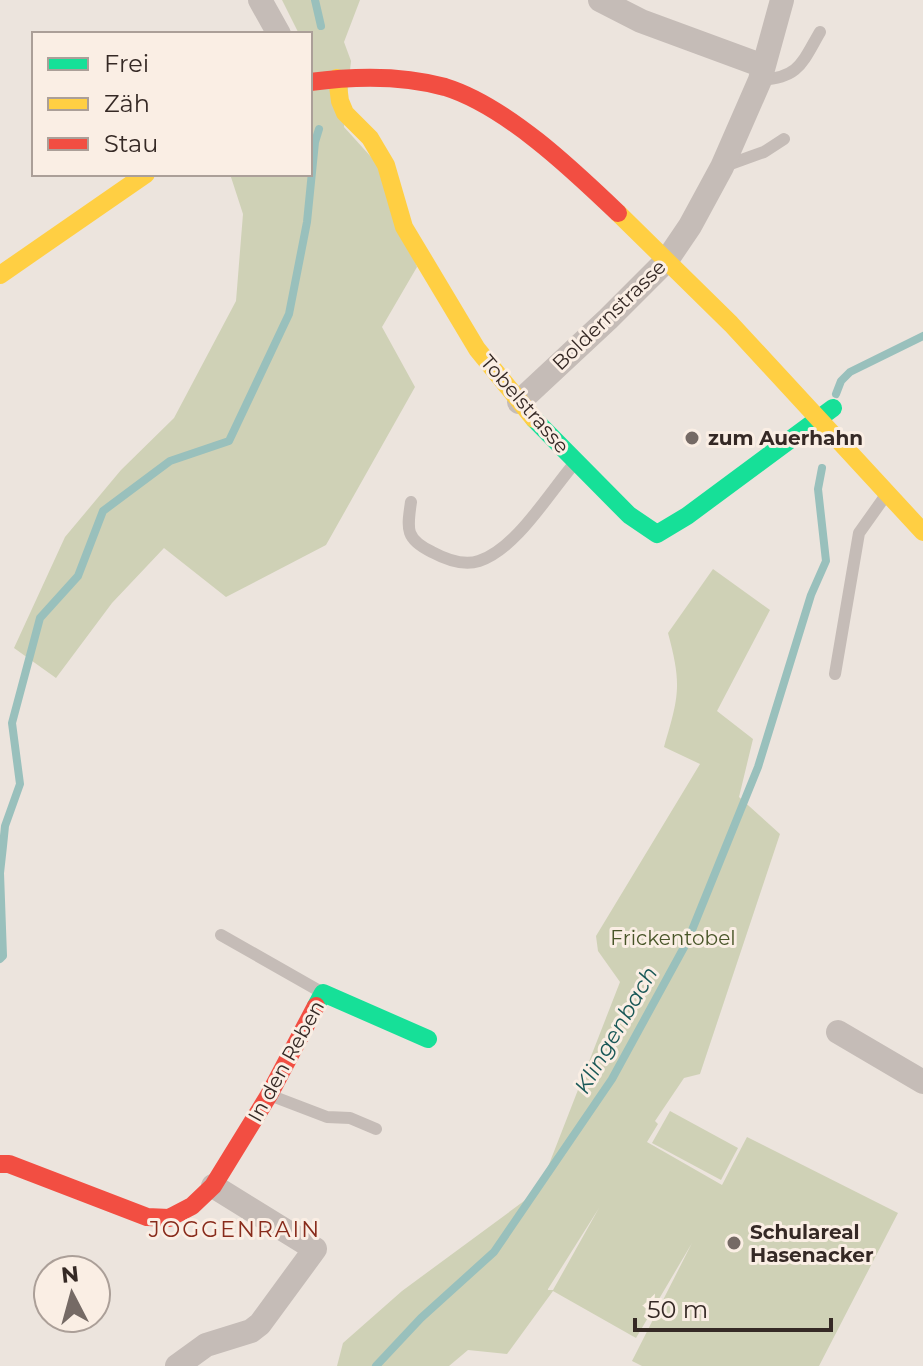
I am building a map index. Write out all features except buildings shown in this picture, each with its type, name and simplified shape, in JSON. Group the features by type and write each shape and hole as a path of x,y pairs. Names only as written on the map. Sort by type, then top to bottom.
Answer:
{"street":[{"path":"260,0 278,32"},
{"name":"Boldernstrasse","path":"519,402 667,260 690,226 722,167 762,73 782,0"},
{"path":"610,3 641,21 762,73"},
{"path":"312,82 337,78 406,79 447,88 505,116 587,183 667,260 731,324 923,532"},
{"name":"Tobelstrasse","path":"337,78 345,113 370,138 386,165 404,227 469,338 519,402 629,515 657,534 687,516 816,419"},
{"path":"0,275 143,176"},
{"path":"816,419 833,408"},
{"name":"In den Reben","path":"0,1164 9,1164 147,1217 169,1218 192,1206 213,1186 269,1095 323,993 428,1039"},
{"path":"838,1032 923,1082"},
{"path":"177,1366 206,1345 251,1331 260,1324 315,1249 213,1186"}],"lane":[{"path":"762,73 780,79 798,69 820,32"},
{"path":"722,167 764,152 784,139"},
{"path":"411,502 407,528 416,544 448,560 478,562 504,548 576,461"},
{"path":"835,674 859,533 886,495"},
{"path":"221,935 323,993"},
{"path":"269,1095 327,1117 350,1118 376,1129"}],"green space":[{"path":"282,0 360,0 344,42 351,61 344,127 382,169 417,267 382,327 415,387 326,545 226,597 164,548 112,603 56,678 14,648 65,537 121,470 174,418 236,301 243,214 231,176 312,176 312,32 298,32"},
{"name":"Frickentobel","path":"713,569 770,610 717,711 753,739 739,797 780,834 700,1074 684,1078 655,1121 658,1124 647,1142 722,1185 747,1137 898,1213 819,1366 642,1366 632,1361 692,1243 636,1338 553,1291 507,1354 468,1350 449,1366 337,1366 343,1343 402,1291 539,1190 620,982 598,951 596,936 700,764 664,747 677,690 668,633","holes":["599,1208 553,1290 548,1289"]},
{"path":"670,1111 738,1148 721,1180 652,1143"}],"waterway":[{"path":"315,0 321,26"},
{"path":"312,172 319,129"},
{"path":"0,959 3,956 0,873 5,826 20,784 12,723 40,618 78,576 103,511 170,461 229,441 289,314 307,222 312,176"},
{"name":"Klingenbach","path":"836,394 841,381 850,372 923,336"},
{"name":"Klingenbach","path":"376,1366 421,1318 494,1252 612,1079 688,940 758,767 811,595 826,561 818,489 822,468"}],"traffic: fast":[{"path":"534,419 629,515 657,534 687,516 833,408"},
{"path":"316,1006 323,993 428,1039"}],"traffic: slow":[{"path":"337,78 345,113 370,138 386,165 404,227 477,349 534,419"},
{"path":"0,275 143,176"},
{"path":"618,213 731,324 923,532"}],"traffic: jam":[{"path":"312,82 395,79 429,83 468,96 537,141 618,213"},
{"path":"0,1164 9,1164 147,1217 169,1218 192,1206 213,1186 269,1095 316,1006"}],"place":[{"name":"zum Auerhahn","path":"692,438"},
{"name":"Schulareal Hasenacker","path":"734,1243"}],"district":[{"name":"JOGGENRAIN","path":"235,1229"}]}
